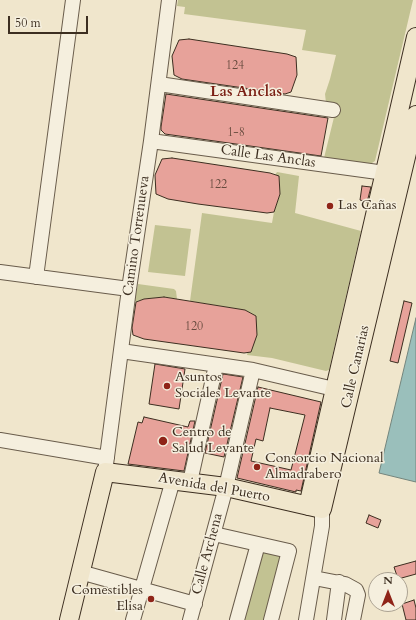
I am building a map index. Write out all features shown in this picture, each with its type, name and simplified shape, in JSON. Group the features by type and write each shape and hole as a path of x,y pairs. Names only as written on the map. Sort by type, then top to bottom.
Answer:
{"main road":[{"name":"Calle Canarias","path":"315,507 334,389 416,37"},
{"name":"Calle Canarias","path":"315,507 416,115"},
{"name":"Avenida del Puerto","path":"106,465 182,481 226,487 315,507"},
{"path":"71,620 80,572 106,465"}],"street":[{"path":"36,277 73,0"},
{"name":"Camino Torrenueva","path":"106,465 129,289 159,84 168,0"},
{"path":"159,84 333,110"},
{"name":"Calle Las Anclas","path":"151,141 385,173"},
{"path":"0,272 129,289"},
{"path":"121,351 253,370 334,389"},
{"path":"133,620 142,589 182,481 216,365"},
{"name":"Calle Archena","path":"194,615 253,370"},
{"path":"0,440 106,465"},
{"name":"Calle Canarias","path":"306,620 322,526 315,507"},
{"path":"214,534 289,551 271,620"},
{"path":"237,620 258,544"},
{"path":"80,572 142,589 194,615"},
{"path":"314,578 339,582 352,587 358,593 353,620"},
{"path":"334,620 339,582"}],"green space":[{"path":"178,0 413,0 375,161 369,165 324,158 337,105 326,103 325,94 336,55 302,50 306,30 184,14 185,7 177,6"},
{"path":"277,172 299,176 295,213 361,231 329,370 326,371 272,358 247,355 256,316 245,310 190,301 202,213 272,223 280,194 279,176 275,175"},
{"path":"155,225 191,229 185,276 148,272"},
{"path":"138,284 174,289 176,291 177,299 164,297 144,299 134,302"},
{"path":"262,547 287,554 268,620 242,620"}],"water":[{"path":"416,318 416,482 379,473"}],"building":[{"path":"189,39 287,54 296,57 297,75 291,92 285,94 182,79 174,75 172,56 179,40"},
{"path":"166,94 328,118 321,156 165,134 161,130 161,127"},
{"path":"172,158 270,173 279,176 280,194 274,212 267,213 198,204 168,199 156,194 155,175 162,159"},
{"path":"362,186 371,187 367,202 360,200"},
{"path":"164,297 245,310 256,316 257,335 251,352 244,353 144,339 133,335 132,328 136,302 144,299"},
{"path":"404,301 412,303 398,363 390,361"},
{"name":"Asuntos Sociales Levante","path":"155,364 185,369 179,409 149,404"},
{"path":"223,374 243,377 224,457 205,453"},
{"path":"258,387 321,402 301,491 296,490 296,492 237,478","holes":["270,408 305,415 291,470 251,461 256,439 263,441"]},
{"name":"Centro de Salud Levante","path":"144,417 188,427 190,421 195,421 184,471 128,464 138,422 142,423"},
{"path":"369,515 381,520 378,528 366,523"},
{"path":"416,561 416,574 408,576 408,572 396,572 394,567"},
{"path":"414,600 416,620 406,620 404,612 408,612 408,602"}],"place":[{"name":"Las Cañas","path":"330,206"},
{"name":"Asuntos Sociales Levante","path":"167,386"},
{"name":"Centro de Salud Levante","path":"163,441"},
{"name":"Consorcio Nacional Almadrabero","path":"257,467"},
{"name":"Comestibles Elisa","path":"151,599"}],"district":[{"name":"Las Anclas","path":"246,93"}]}
